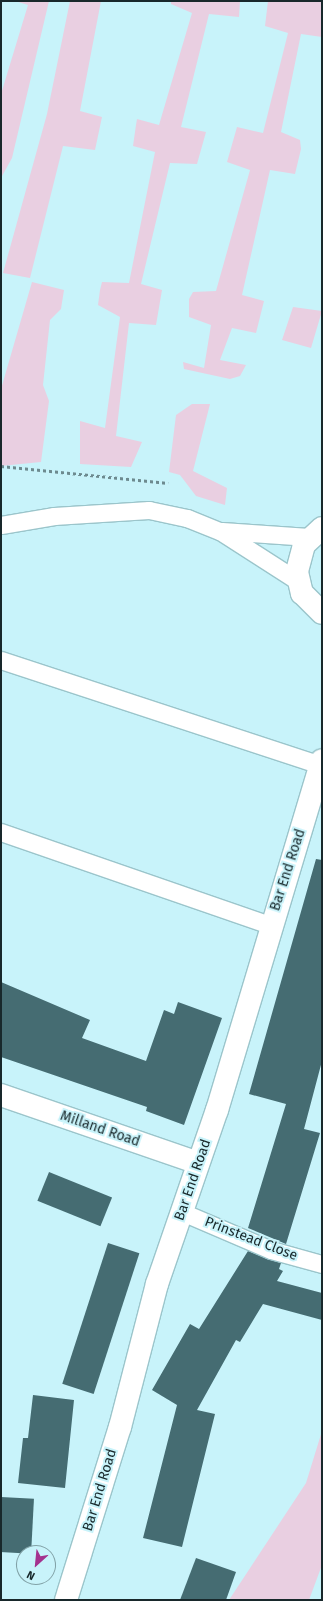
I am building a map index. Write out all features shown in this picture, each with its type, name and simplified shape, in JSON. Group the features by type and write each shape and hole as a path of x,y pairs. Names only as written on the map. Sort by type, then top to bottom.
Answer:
{"main road":[{"path":"318,529 298,558 298,581 310,604 321,615"},
{"name":"Bar End Road","path":"66,1600 120,1427 158,1279 219,1102 270,925 318,789 321,763"},
{"name":"Milland Road","path":"1,1095 198,1163"}],"lane":[{"path":"1,525 54,516 149,510 187,518 220,531 298,581"},
{"path":"220,531 318,529"},
{"path":"1,660 321,763"},
{"path":"1,832 270,925"},
{"name":"Prinstead Close","path":"182,1212 271,1250 322,1264"}],"path":[{"path":"1,466 168,483"}],"shaded area":[{"path":"15,1 49,1 12,158 1,178 1,94 28,5"},
{"path":"70,1 101,1 80,111 102,117 95,150 63,146 30,278 3,273 47,114"},
{"path":"171,1 240,1 239,17 209,14 181,127 206,132 197,164 170,163 141,284 162,290 156,325 129,323 116,436 142,442 131,467 80,464 80,421 105,428 120,317 98,305 100,290 102,282 129,283 155,152 133,146 137,119 159,125 192,13 171,4"},
{"path":"268,1 322,2 322,37 301,34 281,132 300,140 301,149 295,174 270,170 242,295 264,301 256,333 232,328 220,360 246,365 240,376 230,379 184,369 183,362 204,368 211,325 189,317 189,299 193,292 216,291 250,170 227,162 237,127 263,133 288,33 265,26"},
{"path":"32,282 64,290 61,309 50,320 43,385 49,401 41,462 1,466 1,389"},
{"path":"293,307 322,311 311,348 282,340"},
{"path":"192,404 210,404 193,471 227,488 225,505 196,496 180,475 169,472 176,415"},
{"path":"322,1431 322,1565 309,1600 229,1600 306,1483"}],"building":[{"path":"316,859 322,860 322,1061 304,1129 320,1133 286,1244 248,1228 286,1104 249,1094"},
{"path":"1,982 90,1020 82,1038 146,1061 164,1010 174,1014 178,1002 222,1018 184,1125 146,1111 147,1107 1,1057"},
{"path":"49,1172 112,1197 100,1226 37,1201"},
{"path":"108,1243 139,1253 94,1394 62,1384"},
{"path":"248,1251 281,1263 279,1269 283,1271 277,1281 322,1293 322,1320 263,1304 240,1342 236,1340 197,1410 215,1414 182,1547 143,1538 177,1405 152,1390 190,1324 199,1329"},
{"path":"33,1395 74,1400 65,1488 18,1483 23,1438 28,1438"},
{"path":"1,1497 34,1499 32,1545 16,1545 16,1553 1,1552"},
{"path":"196,1558 236,1572 226,1600 180,1600"}]}
